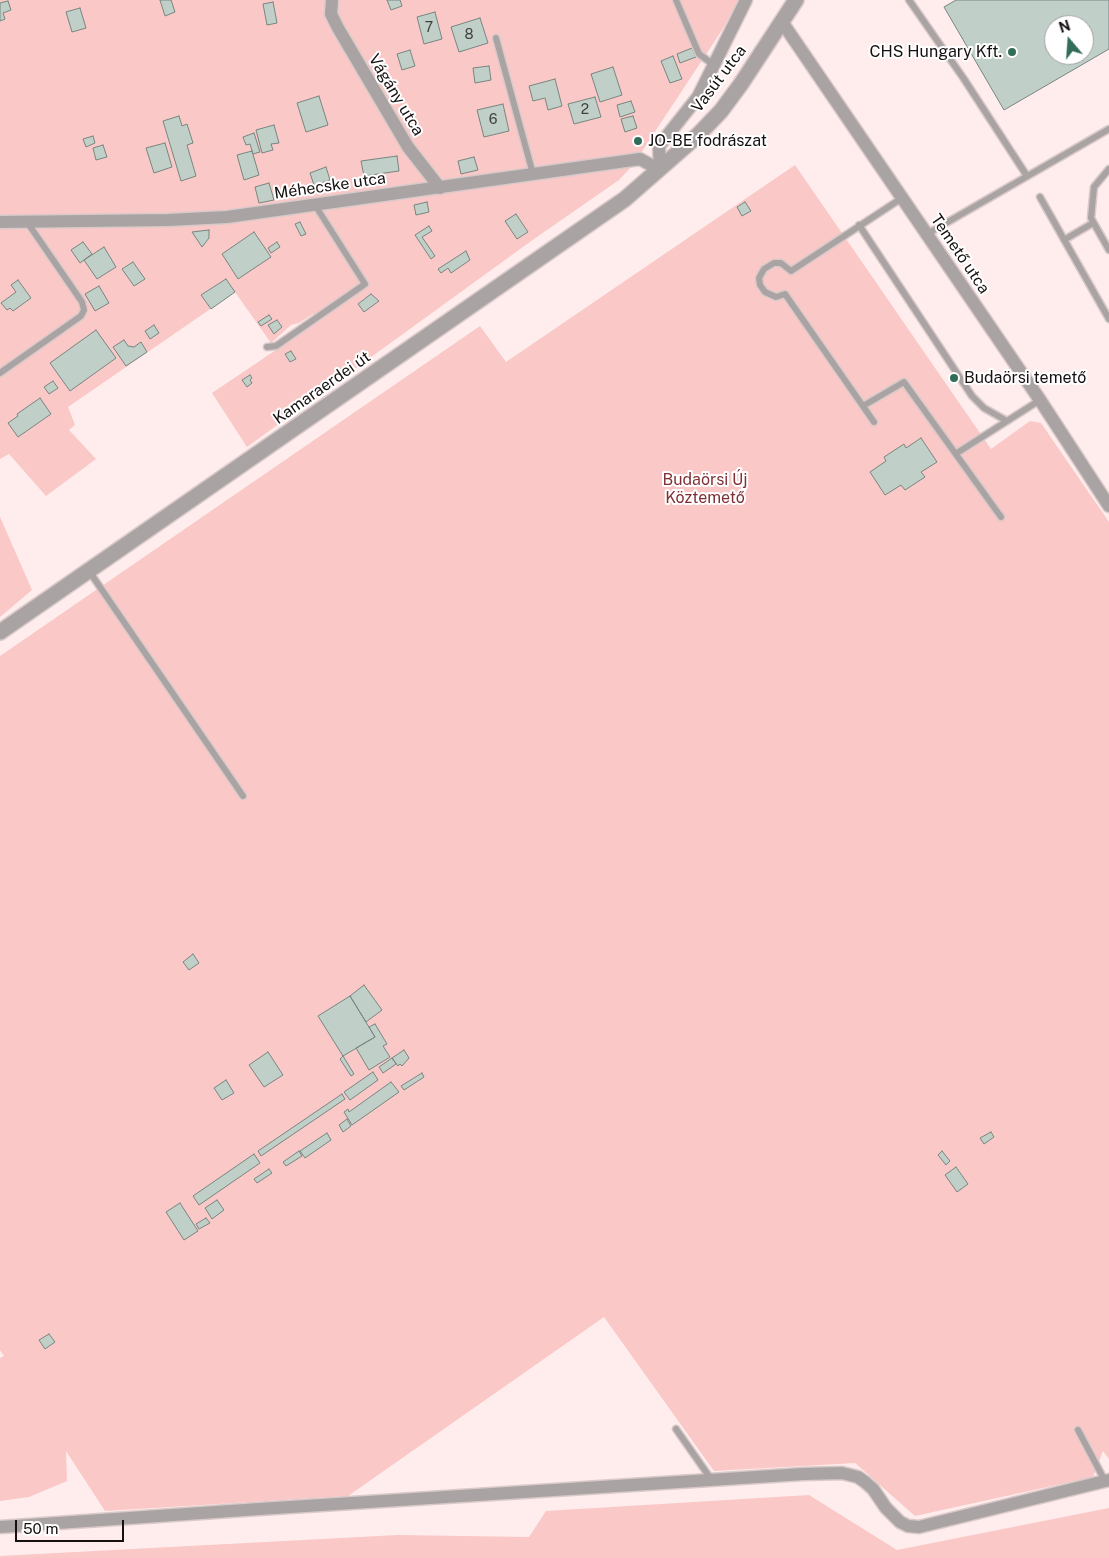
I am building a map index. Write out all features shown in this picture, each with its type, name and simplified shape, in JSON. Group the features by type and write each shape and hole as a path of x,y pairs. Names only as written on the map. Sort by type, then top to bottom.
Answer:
{"street":[{"name":"Vágány utca","path":"323,0 408,147 440,188"},
{"path":"331,14 332,0"},
{"path":"660,170 659,146 698,97 746,0"},
{"name":"Vasút utca","path":"660,170 697,136 721,110 741,84 796,0"},
{"name":"Temető utca","path":"782,22 1040,400 1109,506"},
{"name":"Méhecske utca","path":"0,222 168,220 226,217 640,159 660,170"},
{"name":"Kamaraerdei út","path":"0,632 625,199 660,170"},
{"path":"0,1527 268,1508 842,1473 851,1474 865,1482 900,1522 908,1526 919,1527 1107,1481"}],"lane":[{"path":"676,0 699,54 714,65"},
{"path":"909,0 964,79 1027,176"},
{"path":"496,38 533,174"},
{"path":"927,234 1109,129"},
{"path":"1109,169 1094,187 1091,218 1109,250"},
{"path":"1040,197 1109,320"},
{"path":"874,422 785,294 776,297 765,292 760,284 760,278 764,269 774,263 781,263 791,271 902,198"},
{"path":"268,347 276,346 365,284 315,205"},
{"path":"0,373 81,316 84,310 82,302 26,221"},
{"path":"1064,240 1093,223"},
{"path":"859,225 972,396 984,408 1008,421"},
{"path":"863,406 904,382 957,453 1001,518"},
{"path":"957,453 1040,400"},
{"path":"89,571 243,796"},
{"path":"676,1430 711,1480"},
{"path":"1078,1430 1107,1481"}],"green space":[{"path":"0,0 738,0 724,27 633,165 619,180 534,239 247,447 212,393 319,321 313,314 299,323 291,325 271,343 235,292 68,407 75,425 69,430 96,459 46,496 9,454 0,459"},
{"name":"Budaörsi Új Köztemető","path":"795,165 991,449 1030,421 1041,423 1109,522 1109,1459 1103,1451 1093,1477 915,1516 855,1463 714,1471 604,1317 348,1496 105,1511 66,1451 67,1481 29,1497 0,1501 0,1358 4,1356 0,1350 0,656 480,326 506,362"},
{"path":"0,517 32,590 0,617"},
{"path":"809,1495 897,1550 1109,1508 1109,1558 0,1558 0,1556 398,1535 529,1537 546,1511"}],"building":[{"path":"160,0 171,0 175,12 165,16"},
{"path":"387,0 400,0 402,6 391,10"},
{"name":"CHS Hungary Kft.","path":"956,0 1109,0 1109,49 1094,58 1094,15 1044,15 1044,65 1081,65 1004,110 944,7"},
{"path":"8,1 11,10 3,13 5,19 0,21 0,3"},
{"path":"273,2 277,23 267,25 263,4"},
{"path":"80,8 86,28 72,32 66,12"},
{"path":"435,12 442,39 424,44 417,17"},
{"path":"480,18 488,43 459,52 451,27"},
{"path":"692,48 696,57 680,63 677,54"},
{"path":"410,50 415,66 402,70 397,54"},
{"path":"673,56 682,79 670,83 661,61"},
{"path":"489,66 491,80 475,83 473,68"},
{"path":"613,67 622,95 600,102 591,74"},
{"path":"555,79 562,106 548,110 545,98 533,101 529,86"},
{"path":"319,96 328,125 306,132 297,103"},
{"path":"595,97 601,117 574,124 568,104"},
{"path":"631,101 635,112 620,117 617,105"},
{"path":"503,104 509,131 484,137 477,110"},
{"path":"179,116 182,126 187,124 193,143 187,145 196,176 181,181 163,121"},
{"path":"633,116 637,128 625,132 621,119"},
{"path":"274,125 279,143 271,144 273,150 262,153 256,130"},
{"path":"254,133 260,152 253,154 250,144 246,145 243,137"},
{"path":"93,136 95,143 86,147 83,139"},
{"path":"165,143 172,167 154,173 146,148"},
{"path":"103,145 107,157 96,160 93,148"},
{"path":"252,151 259,175 244,180 237,155"},
{"path":"397,156 399,171 364,176 361,161"},
{"path":"474,157 478,170 461,174 458,161"},
{"path":"326,167 330,180 314,185 310,173"},
{"path":"269,183 274,200 259,203 255,187"},
{"path":"427,202 429,212 416,215 414,205"},
{"path":"745,202 751,211 742,216 737,207"},
{"path":"516,214 528,232 517,239 505,221"},
{"path":"300,222 306,234 301,236 295,224"},
{"path":"429,226 432,231 422,237 435,256 431,259 415,235"},
{"path":"209,230 209,238 202,247 192,232"},
{"path":"254,232 271,257 238,279 222,254"},
{"path":"83,242 92,254 80,263 71,250"},
{"path":"277,242 280,247 271,253 268,248"},
{"path":"104,247 116,267 97,279 84,260"},
{"path":"466,251 470,260 451,273 448,268 441,273 438,269"},
{"path":"133,262 145,279 134,286 122,269"},
{"path":"226,279 235,292 211,309 201,295"},
{"path":"18,280 31,298 13,311 10,308 7,310 1,303 16,292 11,285"},
{"path":"99,286 109,303 95,311 85,294"},
{"path":"371,294 379,301 364,312 358,304"},
{"path":"269,315 272,319 261,326 258,322"},
{"path":"277,320 282,327 274,334 268,325"},
{"path":"154,325 159,333 150,339 145,331"},
{"path":"96,330 116,358 70,391 50,363"},
{"path":"124,340 128,346 134,347 141,342 147,352 126,366 113,347"},
{"path":"291,351 296,359 290,362 285,354"},
{"path":"250,375 252,383 247,387 242,380"},
{"path":"53,381 58,388 49,394 44,387"},
{"path":"40,398 51,414 18,437 8,423 18,416 17,414"},
{"path":"921,438 937,462 921,472 925,477 905,490 901,485 885,495 870,472 886,461 884,457 904,444 906,448"},
{"path":"193,954 199,963 189,970 183,962"},
{"path":"364,985 382,1010 366,1022 350,996"},
{"path":"350,996 375,1037 343,1056 318,1016"},
{"path":"375,1024 387,1044 383,1046 390,1057 369,1070 356,1048 375,1037 369,1027"},
{"path":"404,1050 409,1058 402,1066 400,1064 398,1066 392,1058"},
{"path":"268,1052 283,1075 264,1087 249,1065"},
{"path":"343,1056 354,1074 351,1076 340,1059"},
{"path":"392,1058 396,1064 383,1073 379,1067"},
{"path":"373,1072 378,1080 350,1100 344,1092"},
{"path":"422,1073 424,1077 404,1090 401,1086"},
{"path":"226,1080 234,1093 222,1100 214,1088"},
{"path":"391,1082 399,1092 352,1125 344,1112 348,1109 349,1112"},
{"path":"342,1094 345,1099 261,1156 258,1151"},
{"path":"347,1119 351,1126 343,1132 339,1125"},
{"path":"991,1132 994,1137 984,1144 980,1138"},
{"path":"327,1133 331,1140 305,1158 300,1151"},
{"path":"299,1151 302,1156 286,1166 283,1162"},
{"path":"942,1151 950,1161 946,1165 938,1155"},
{"path":"254,1154 260,1163 199,1205 193,1196"},
{"path":"956,1167 968,1184 957,1192 945,1175"},
{"path":"269,1169 272,1173 257,1183 254,1179"},
{"path":"217,1200 224,1210 212,1219 205,1208"},
{"path":"180,1203 198,1231 184,1240 166,1212"},
{"path":"206,1218 210,1223 199,1229 196,1224"},
{"path":"49,1334 55,1342 45,1349 39,1340"}],"place":[{"name":"CHS Hungary Kft.","path":"1012,52"},
{"name":"JO-BE fodrászat","path":"638,141"},
{"name":"Budaörsi temető","path":"954,378"}]}
